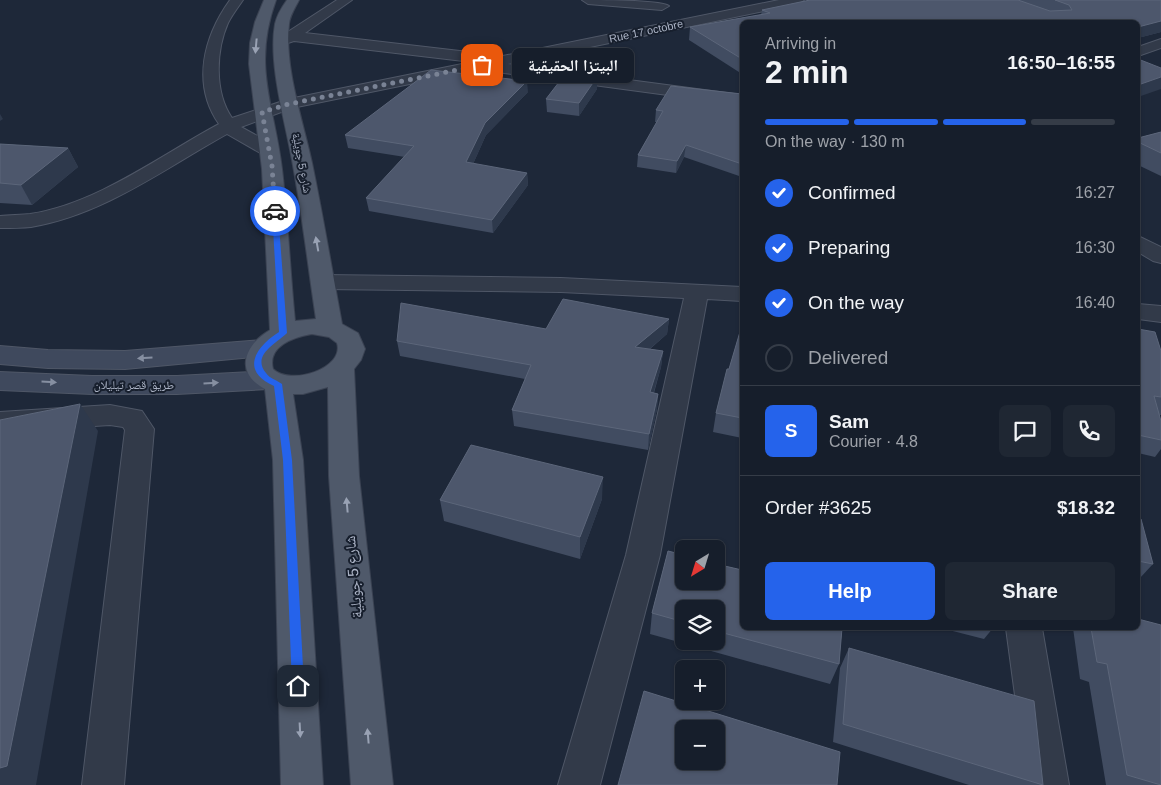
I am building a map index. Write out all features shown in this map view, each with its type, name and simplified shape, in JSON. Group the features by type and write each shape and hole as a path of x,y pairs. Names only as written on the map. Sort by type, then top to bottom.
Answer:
{"main road":[{"path":"270,0 258,32 255,61 272,166 273,341"},
{"name":"شارع 5 جويلية","path":"292,0 282,24 286,39 289,104 302,161 324,282 330,327"},
{"path":"312,326 330,327 346,335 351,342 352,351 349,360 341,369 317,382 296,386 273,382 261,373 258,366 258,357 273,341 297,328 312,326"},
{"name":"طريق قصر تيليلان","path":"0,355 48,359 125,360 273,341"},
{"name":"شارع 5 جويلية","path":"341,369 344,476 372,785"},
{"name":"طريق قصر تيليلان","path":"0,381 92,385 273,382"},
{"path":"273,382 288,460 298,784"}],"street":[{"path":"237,0 221,24 214,48 212,89 214,100 229,126 269,150"},
{"path":"286,39 346,0"},
{"path":"588,0 663,3 650,31"},
{"name":"Rue 17 octobre","path":"0,222 31,221 82,205 160,166 229,126 262,112 289,104 720,16 750,5 798,0"},
{"path":"720,16 735,25"},
{"path":"286,39 503,61"},
{"path":"1140,51 1161,43"},
{"path":"1140,57 1153,62"},
{"path":"482,65 740,100"},
{"path":"1140,244 1161,256"},
{"path":"324,282 552,285 740,294"},
{"path":"579,785 644,555 697,292"},
{"path":"1140,312 1161,314"},
{"path":"0,422 110,415 132,418 140,429 103,785"},
{"path":"1024,630 1048,785"}],"building":[{"path":"810,0 1018,0 1050,11 1072,10 1069,5 1055,0 1161,0 1161,21 1140,26 1140,20 740,20 740,58 690,27 770,13 762,10"},
{"path":"1140,60 1161,68 1161,77 1140,84"},
{"path":"431,70 527,81 485,123 466,162 527,173 492,220 366,198 414,146 345,135"},
{"path":"566,73 597,77 579,103 546,99"},
{"path":"671,86 740,94 740,163 686,145 677,161 638,155 663,111 656,110"},
{"path":"1161,132 1161,153 1140,143 1140,137"},
{"path":"0,144 68,148 21,185 0,183"},
{"path":"563,299 669,319 635,347 663,351 650,392 658,394 649,434 512,410 531,365 397,341 401,303 546,329"},
{"path":"1140,329 1155,332 1161,351 1161,397 1154,396 1161,421 1161,440 1140,435"},
{"path":"740,332 740,418 716,413 727,369 729,369"},
{"path":"80,404 7,766 0,768 0,420"},
{"path":"471,445 603,477 580,537 440,500"},
{"path":"1140,519 1141,519 1153,564 1140,561"},
{"path":"668,551 675,553 675,590 725,590 725,566 740,570 740,630 842,630 839,664 725,633 725,600 675,600 675,619 652,613"},
{"path":"1140,620 1161,625 1161,785 1127,775 1107,664 1097,662 1091,630 1140,630"},
{"path":"849,648 1034,701 1043,785 843,724"},
{"path":"644,691 675,701 675,710 705,710 840,752 837,785 618,785"}],"way so far":[{"path":"275,211 272,166 262,112 289,104 482,65"}],"place":[{"name":"البيتزا الحقيقية","path":"482,65"}],"route":[{"path":"275,211 283,333 263,348 258,357 258,366 261,373 268,380 278,384 288,460 298,686"}]}
